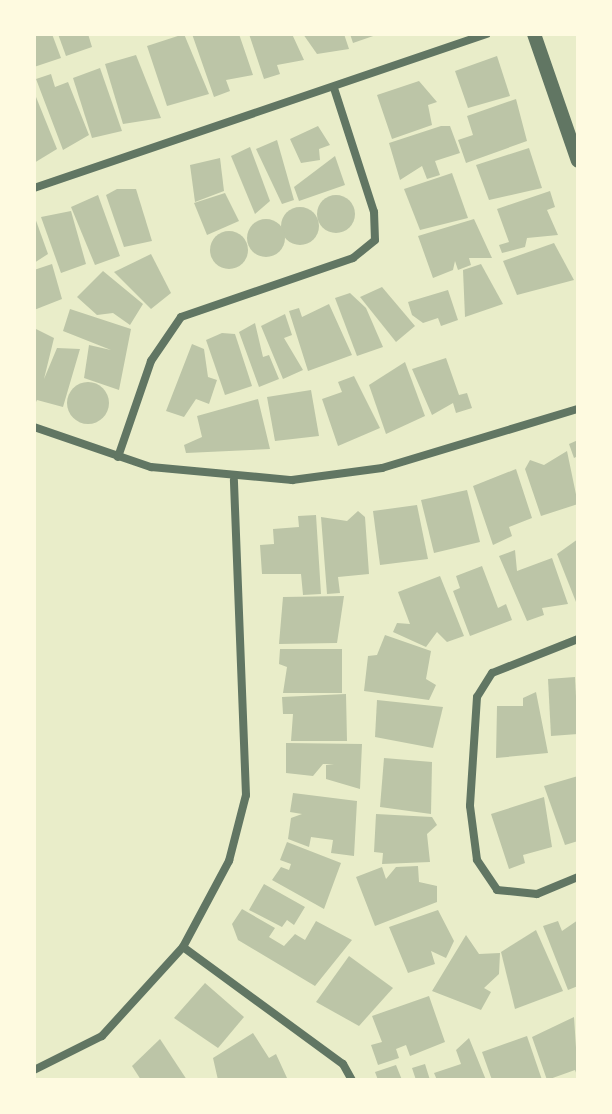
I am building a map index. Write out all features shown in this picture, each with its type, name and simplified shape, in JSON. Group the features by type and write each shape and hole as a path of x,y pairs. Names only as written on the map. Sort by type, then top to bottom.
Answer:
{"street":[{"path":"34,188 487,34"},
{"path":"534,34 578,161"},
{"path":"118,457 151,361 181,317 353,258 375,240 374,212 334,88"},
{"path":"34,427 118,457 234,480 382,468 578,409"},
{"path":"34,1070 102,1036 183,947 229,861 246,795 234,480"},
{"path":"578,639 492,673 477,697 470,806 477,860 497,890 537,894 578,877"},
{"path":"183,947 343,1064 352,1080"}],"building":[{"path":"34,34 52,34 61,58 34,67"},
{"path":"58,34 88,34 92,47 66,56"},
{"path":"184,34 209,94 167,106 147,46"},
{"path":"192,34 239,34 253,75 226,80 230,91 214,97"},
{"path":"249,34 292,34 304,60 277,65 280,74 264,79"},
{"path":"303,34 344,34 349,49 317,54"},
{"path":"350,34 379,34 353,43"},
{"path":"136,55 161,118 123,124 105,64"},
{"path":"497,56 510,96 468,108 455,71"},
{"path":"100,68 122,131 92,138 73,78"},
{"path":"51,74 55,87 68,82 89,135 63,150 36,79"},
{"path":"419,81 437,102 428,105 432,125 392,139 377,95"},
{"path":"34,92 57,149 34,163"},
{"path":"516,99 527,141 466,163 458,140 473,135 467,116"},
{"path":"318,126 330,145 319,149 320,160 301,163 290,139"},
{"path":"441,126 450,126 460,153 435,161 440,175 427,179 422,166 400,180 389,143"},
{"path":"277,140 294,200 282,204 256,149"},
{"path":"250,147 270,201 255,214 231,156"},
{"path":"529,148 542,188 489,200 476,165"},
{"path":"335,156 345,185 299,201 294,187"},
{"path":"220,158 224,191 195,202 190,165"},
{"path":"452,173 468,218 420,230 404,189"},
{"path":"117,189 136,189 152,241 124,247 106,195"},
{"path":"550,191 555,207 547,210 558,235 527,238 525,247 502,253 499,245 509,242 497,209"},
{"path":"225,193 239,221 207,235 194,203"},
{"path":"98,195 120,256 95,265 71,207"},
{"path":"336,195 350,200 355,214 350,228 336,233 322,228 317,214 322,200"},
{"path":"300,207 314,212 319,226 314,240 300,245 286,240 281,226 286,212"},
{"path":"71,211 86,264 61,273 41,217"},
{"path":"34,215 48,254 34,263"},
{"path":"266,219 280,224 285,238 280,252 266,257 252,252 247,238 252,224"},
{"path":"474,219 492,258 469,258 471,265 458,270 455,261 453,270 433,278 418,236"},
{"path":"229,231 243,236 248,250 243,264 229,269 215,264 210,250 215,236"},
{"path":"554,243 574,280 517,295 503,261"},
{"path":"151,254 171,293 151,309 114,272"},
{"path":"52,264 62,299 34,310 34,270"},
{"path":"481,264 503,304 465,317 463,270"},
{"path":"103,271 143,304 130,325 113,313 97,315 77,297"},
{"path":"382,287 415,326 396,342 360,297"},
{"path":"448,290 458,320 441,326 438,318 423,323 412,315 408,302"},
{"path":"350,293 366,308 383,347 357,356 335,298"},
{"path":"329,304 352,355 308,371 289,311 299,308 302,317"},
{"path":"70,309 131,329 119,390 84,378 89,345 111,350 63,331"},
{"path":"285,314 292,335 284,338 303,370 283,379 261,326"},
{"path":"255,323 263,357 269,355 279,379 259,387 239,332"},
{"path":"34,328 54,338 44,379 57,348 80,349 63,407 37,400 34,406"},
{"path":"222,333 235,334 252,386 225,395 206,340"},
{"path":"192,344 204,349 208,377 217,380 209,404 196,399 184,417 166,411"},
{"path":"446,358 459,395 467,393 472,408 456,413 453,403 432,415 412,369"},
{"path":"405,362 425,416 386,434 369,385"},
{"path":"354,376 380,428 338,446 322,399 342,392 338,382"},
{"path":"88,382 103,388 109,403 103,418 88,424 73,418 67,403 73,388"},
{"path":"311,390 319,436 275,441 267,397"},
{"path":"258,399 270,449 186,453 184,445 202,437 197,416"},
{"path":"578,440 578,456 574,458 569,444"},
{"path":"567,451 578,504 541,516 525,469 530,460 544,465"},
{"path":"516,469 532,518 509,527 512,536 493,545 473,486"},
{"path":"467,490 480,542 434,553 421,500"},
{"path":"417,505 428,559 380,565 373,511"},
{"path":"358,511 365,517 369,574 338,577 340,593 327,594 321,517 347,521"},
{"path":"316,515 321,594 303,595 301,574 262,574 260,545 274,544 273,529 299,527 298,516"},
{"path":"578,539 578,607 557,554"},
{"path":"515,550 517,571 552,558 568,604 542,608 544,615 527,621 499,556"},
{"path":"482,566 498,608 506,604 512,620 470,636 453,591 460,588 456,576"},
{"path":"440,576 464,636 447,642 437,632 426,647 393,632 397,623 410,624 398,592"},
{"path":"344,596 337,643 279,644 283,597"},
{"path":"385,635 431,651 426,679 436,685 429,700 364,691 368,656 377,655"},
{"path":"280,649 342,649 342,693 283,693 287,667 279,664"},
{"path":"575,677 578,734 551,736 548,679"},
{"path":"536,692 548,753 496,758 497,706 523,706 523,698"},
{"path":"346,694 347,741 291,741 293,714 283,714 282,697"},
{"path":"377,700 443,707 433,748 375,737"},
{"path":"286,743 362,744 360,789 326,779 326,765 334,764 323,764 313,776 286,773"},
{"path":"384,758 432,762 431,814 380,807"},
{"path":"578,776 578,841 565,845 544,786"},
{"path":"293,793 357,801 354,856 331,853 333,840 311,837 309,847 288,839 291,818 302,814 290,812"},
{"path":"544,797 552,847 523,855 525,863 509,869 491,814"},
{"path":"376,814 432,817 437,825 427,834 430,862 382,864 383,853 374,852"},
{"path":"287,842 341,863 324,909 272,880 281,867 289,870 291,864 280,860"},
{"path":"418,866 419,882 437,886 437,902 375,926 356,877 382,867 386,879 396,867"},
{"path":"264,884 305,907 294,925 287,920 282,927 249,910"},
{"path":"242,909 275,928 269,937 284,946 295,934 305,940 316,921 352,940 315,986 238,940 232,924"},
{"path":"438,910 454,941 446,958 431,951 435,964 408,973 389,927"},
{"path":"578,920 578,986 568,990 543,926 558,921 562,931"},
{"path":"536,930 563,991 515,1009 501,952"},
{"path":"466,935 479,954 500,953 499,974 484,988 491,992 481,1010 432,991"},
{"path":"349,956 393,988 359,1026 316,1002"},
{"path":"205,983 244,1017 218,1048 174,1018"},
{"path":"429,996 445,1042 410,1056 406,1045 396,1049 399,1058 378,1065 371,1045 382,1042 372,1016"},
{"path":"574,1017 578,1078 575,1070 547,1080 532,1037"},
{"path":"253,1033 269,1058 276,1054 287,1078 218,1080 213,1058"},
{"path":"527,1036 542,1080 492,1080 482,1052"},
{"path":"469,1038 486,1080 437,1080 434,1073 461,1064 456,1050"},
{"path":"160,1039 187,1080 141,1080 132,1066"},
{"path":"425,1064 430,1080 416,1080 412,1068"},
{"path":"396,1065 402,1080 378,1080 375,1072"}]}
